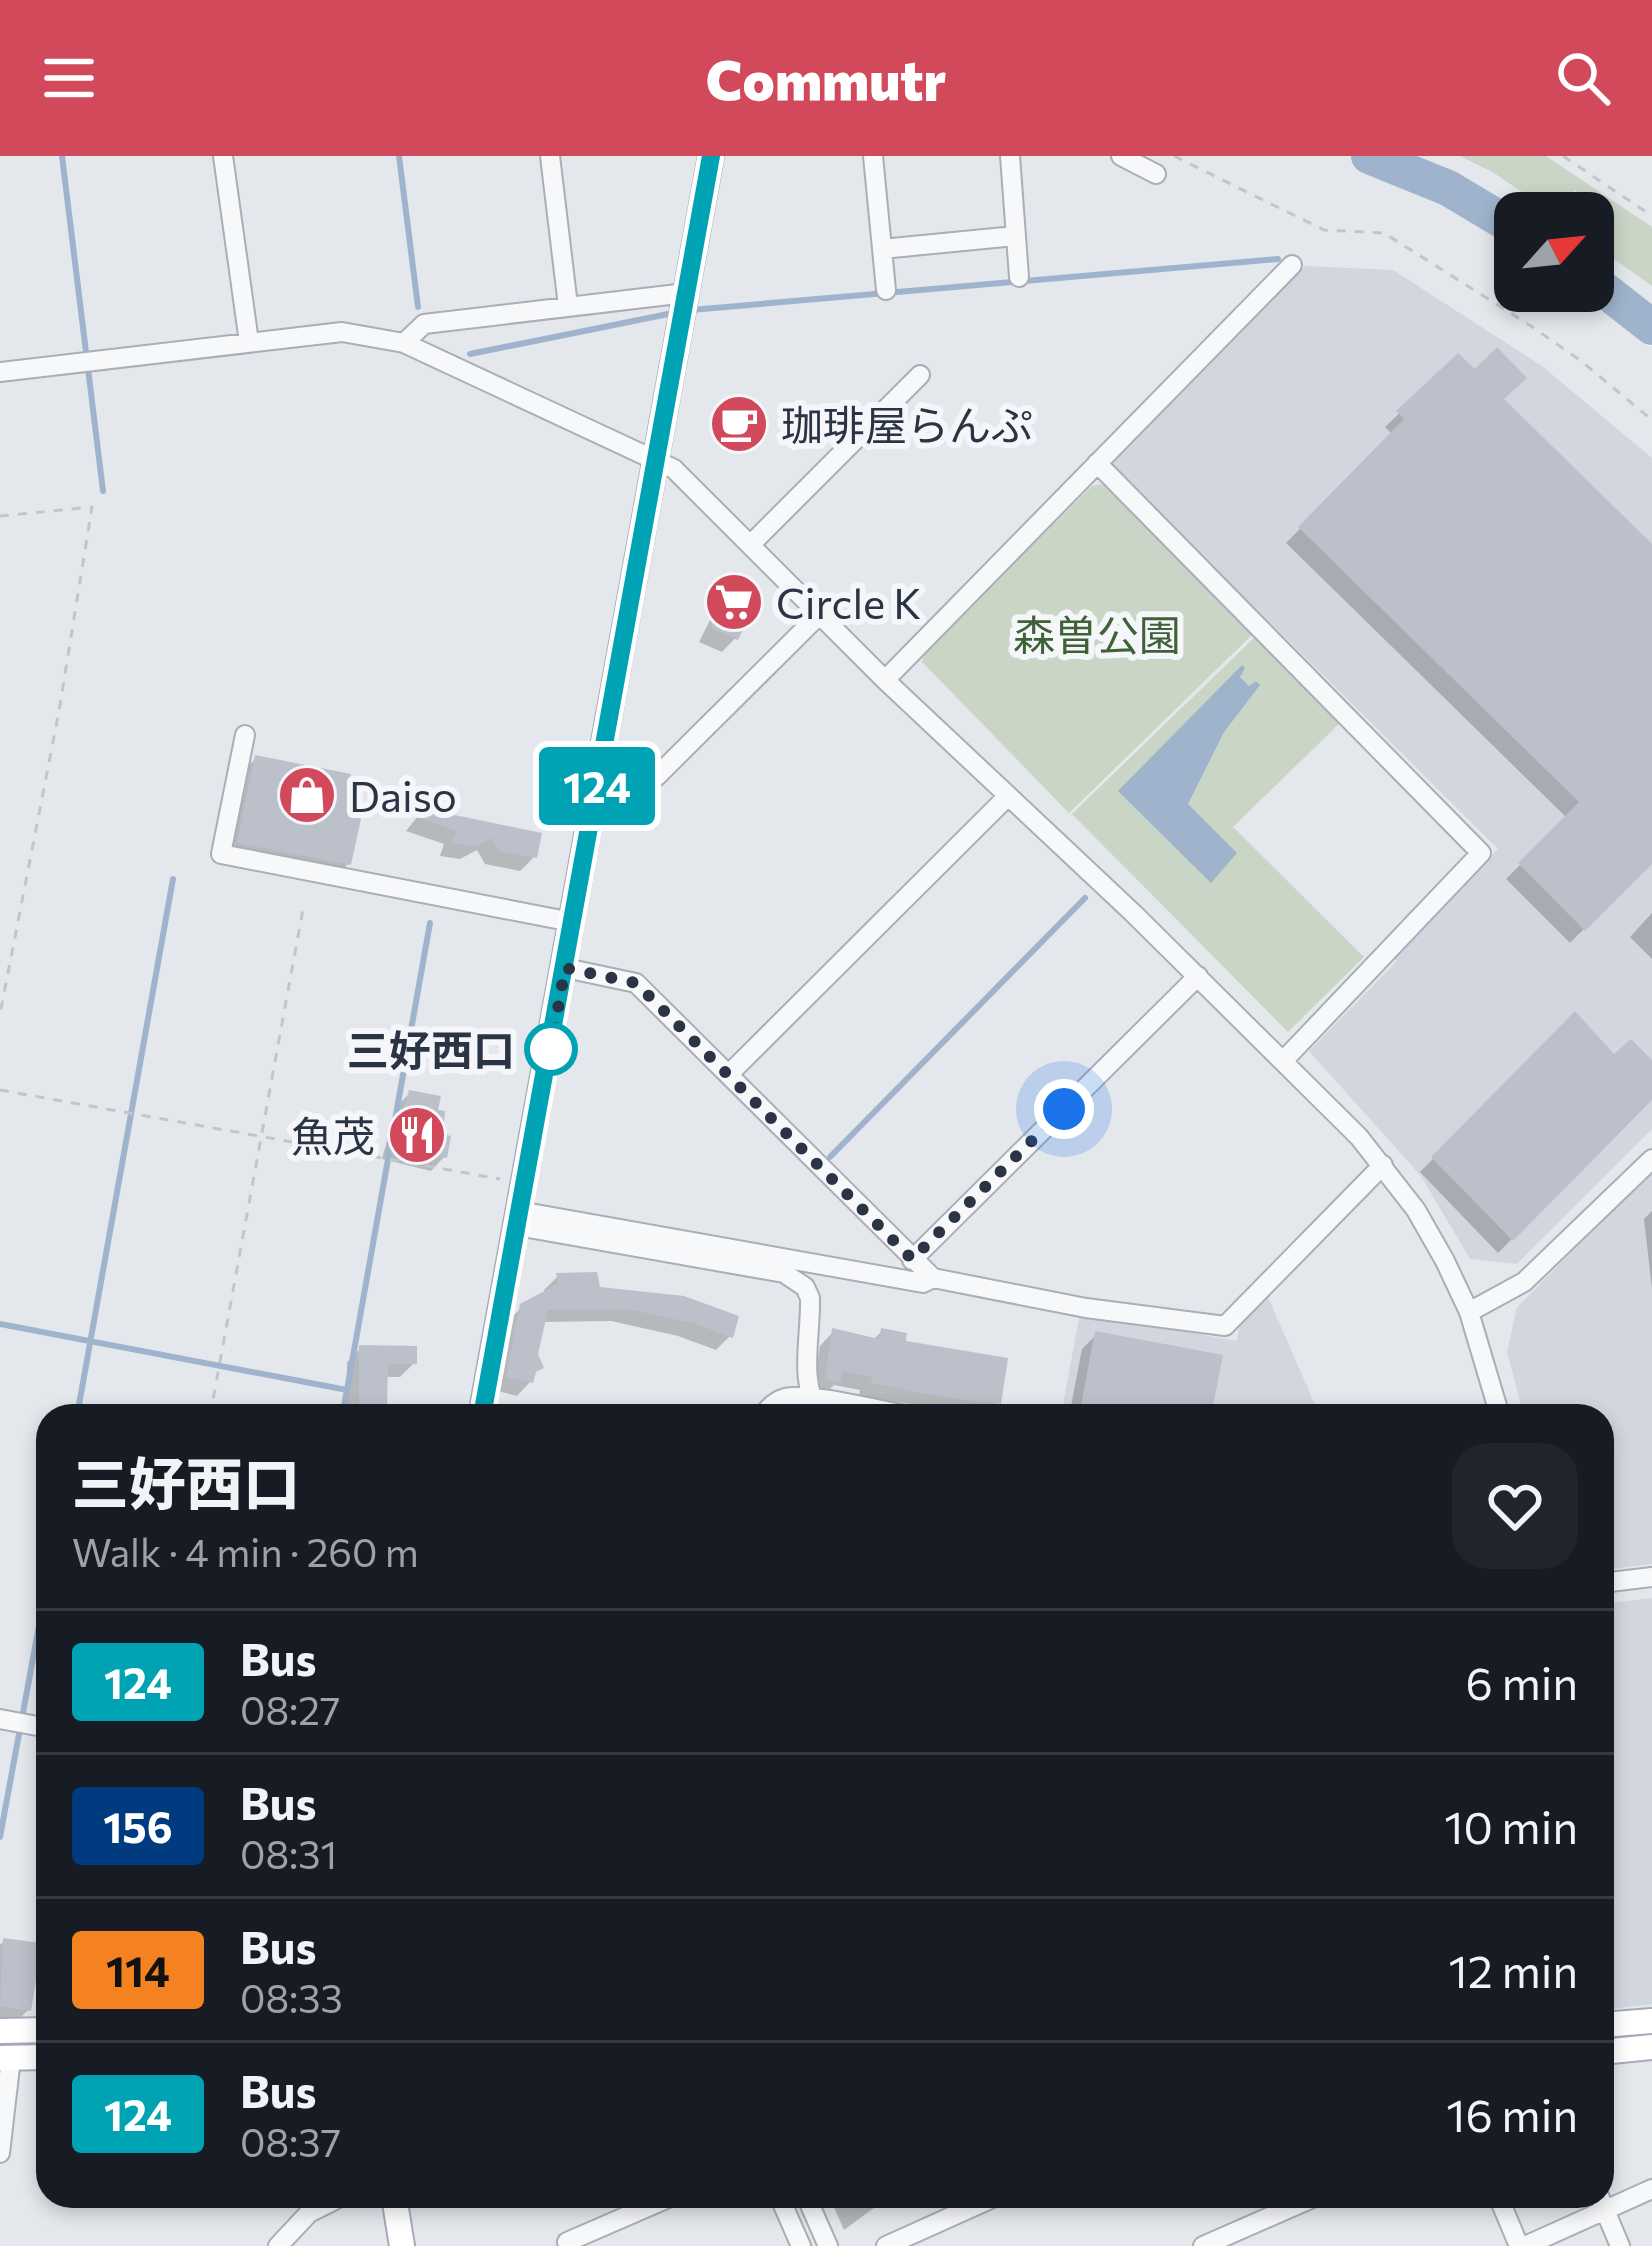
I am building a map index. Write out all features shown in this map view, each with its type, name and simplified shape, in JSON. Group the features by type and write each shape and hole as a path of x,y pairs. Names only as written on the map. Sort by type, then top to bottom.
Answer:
{"main road":[{"path":"484,1404 711,156"},
{"path":"1614,2024 1652,2021"},
{"path":"0,2031 36,2030"},
{"path":"1614,2051 1652,2047"},
{"path":"5,2058 36,2057"},
{"path":"396,2208 402,2246"}],"street":[{"path":"223,156 249,343"},
{"path":"550,156 568,306"},
{"path":"874,156 886,290"},
{"path":"1010,156 1019,277"},
{"path":"1121,156 1156,174"},
{"path":"882,249 1015,236"},
{"path":"885,680 1292,265"},
{"path":"404,343 424,324 686,293"},
{"path":"0,372 342,332 404,343 674,469 885,680 1284,1060 1383,1166 1425,1227 1469,1312 1496,1404"},
{"path":"752,543 920,375"},
{"path":"1097,463 1481,853 1284,1060"},
{"path":"657,776 820,614"},
{"path":"245,735 221,854 572,922"},
{"path":"729,1074 1006,797"},
{"path":"565,968 636,983 933,1278 1086,1308 1225,1326 1383,1166"},
{"path":"912,1259 1198,976"},
{"path":"1469,1312 1524,1282 1652,1159"},
{"path":"518,1219 923,1283 933,1278"},
{"path":"518,1219 784,1273 805,1287 810,1298 813,1404"},
{"path":"775,1404 785,1398 843,1404"},
{"path":"1614,1582 1652,1577"},
{"path":"0,1719 36,1726"},
{"path":"0,2153 5,2058"},
{"path":"1614,2200 1652,2189"},
{"path":"278,2246 318,2208"},
{"path":"569,2246 567,2242 646,2208"},
{"path":"784,2208 801,2246"},
{"path":"811,2208 827,2246"},
{"path":"886,2246 971,2208"},
{"path":"1203,2246 1290,2208"},
{"path":"1504,2208 1522,2246 1593,2208"},
{"path":"1604,2208 1620,2246"},
{"path":"927,2227 936,2246"}],"path":[{"path":"1174,156 1324,230 1384,233 1548,338 1652,420"},
{"path":"1563,156 1652,216"},
{"path":"0,516 92,507 59,711 0,1014"},
{"path":"212,1404 303,909"},
{"path":"0,1090 525,1183"}],"shaded area":[{"path":"1306,266 1393,270 1542,366 1652,458 1652,1129 1517,1264 1470,1259 1421,1176 1309,1051 1397,961 1392,956 1498,849 1113,466 1110,456"},
{"path":"1652,1171 1652,1564 1614,1569 1614,1404 1521,1404 1507,1352 1517,1307"},
{"path":"1267,1295 1315,1404 1063,1404 1080,1313 1237,1341 1240,1321"},
{"path":"1652,1598 1652,2004 1614,2009 1614,1603"}],"green space":[{"path":"1460,156 1546,156 1600,192 1522,192"},
{"path":"1614,202 1652,227 1652,286 1614,259"},
{"name":"森曽公園","path":"1102,484 1254,633 1069,813 922,662 925,652 1092,486"},
{"path":"1258,634 1342,721 1233,827 1364,957 1288,1032 1072,814"}],"water":[{"path":"1242,665 1240,677 1249,686 1256,681 1260,685 1224,732 1188,804 1237,853 1211,883 1118,791"}],"building":[{"path":"1497,347 1527,378 1504,399 1652,544 1652,864 1585,931 1518,863 1579,802 1298,527 1404,419 1396,411 1458,353 1475,369"},
{"path":"732,585 747,593 756,587 760,598 751,626 745,625 738,640 711,628"},
{"path":"255,755 351,774 347,798 358,801 356,817 361,819 351,865 237,843"},
{"path":"421,808 542,833 537,858 498,851 492,838 476,847 452,843 456,831 418,817"},
{"path":"1575,1011 1614,1054 1631,1039 1652,1060 1652,1100 1513,1241 1431,1157"},
{"path":"409,1090 441,1096 438,1110 445,1111 443,1134 451,1136 447,1158 398,1149 394,1144"},
{"path":"597,1272 600,1287 684,1296 739,1316 733,1338 693,1323 627,1309 548,1310 538,1354 544,1368 536,1372 533,1383 506,1377 520,1304 558,1284 556,1273"},
{"path":"832,1328 879,1339 881,1328 907,1333 906,1341 1008,1358 1001,1404 871,1383 872,1377 843,1371 840,1383 825,1379"},
{"path":"1095,1331 1223,1355 1213,1404 1081,1404"},
{"path":"359,1345 417,1346 417,1364 388,1364 387,1404 359,1404"},
{"path":"3,1938 36,1942 31,2011 0,2006"}],"waterway":[{"path":"62,156 103,491"},
{"path":"399,156 418,307"},
{"path":"1369,156 1448,188 1494,215"},
{"path":"691,310 1278,259"},
{"path":"1614,297 1652,327"},
{"path":"470,354 678,312"},
{"path":"79,1404 173,879"},
{"path":"830,1157 1085,898"},
{"path":"347,1390 430,923"},
{"path":"0,1324 347,1390 344,1404"},
{"path":"0,1837 36,1642"}],"bus line":[{"name":"124","path":"484,1404 711,156"}],"place":[{"name":"珈琲屋らんぷ","path":"739,424"},
{"name":"Circle K","path":"734,602"},
{"name":"Daiso","path":"307,795"},
{"name":"三好西口","path":"551,1049"},
{"name":"魚茂","path":"417,1135"}],"route":[{"path":"551,1049 565,968 636,983 912,1259 1064,1109"}]}
